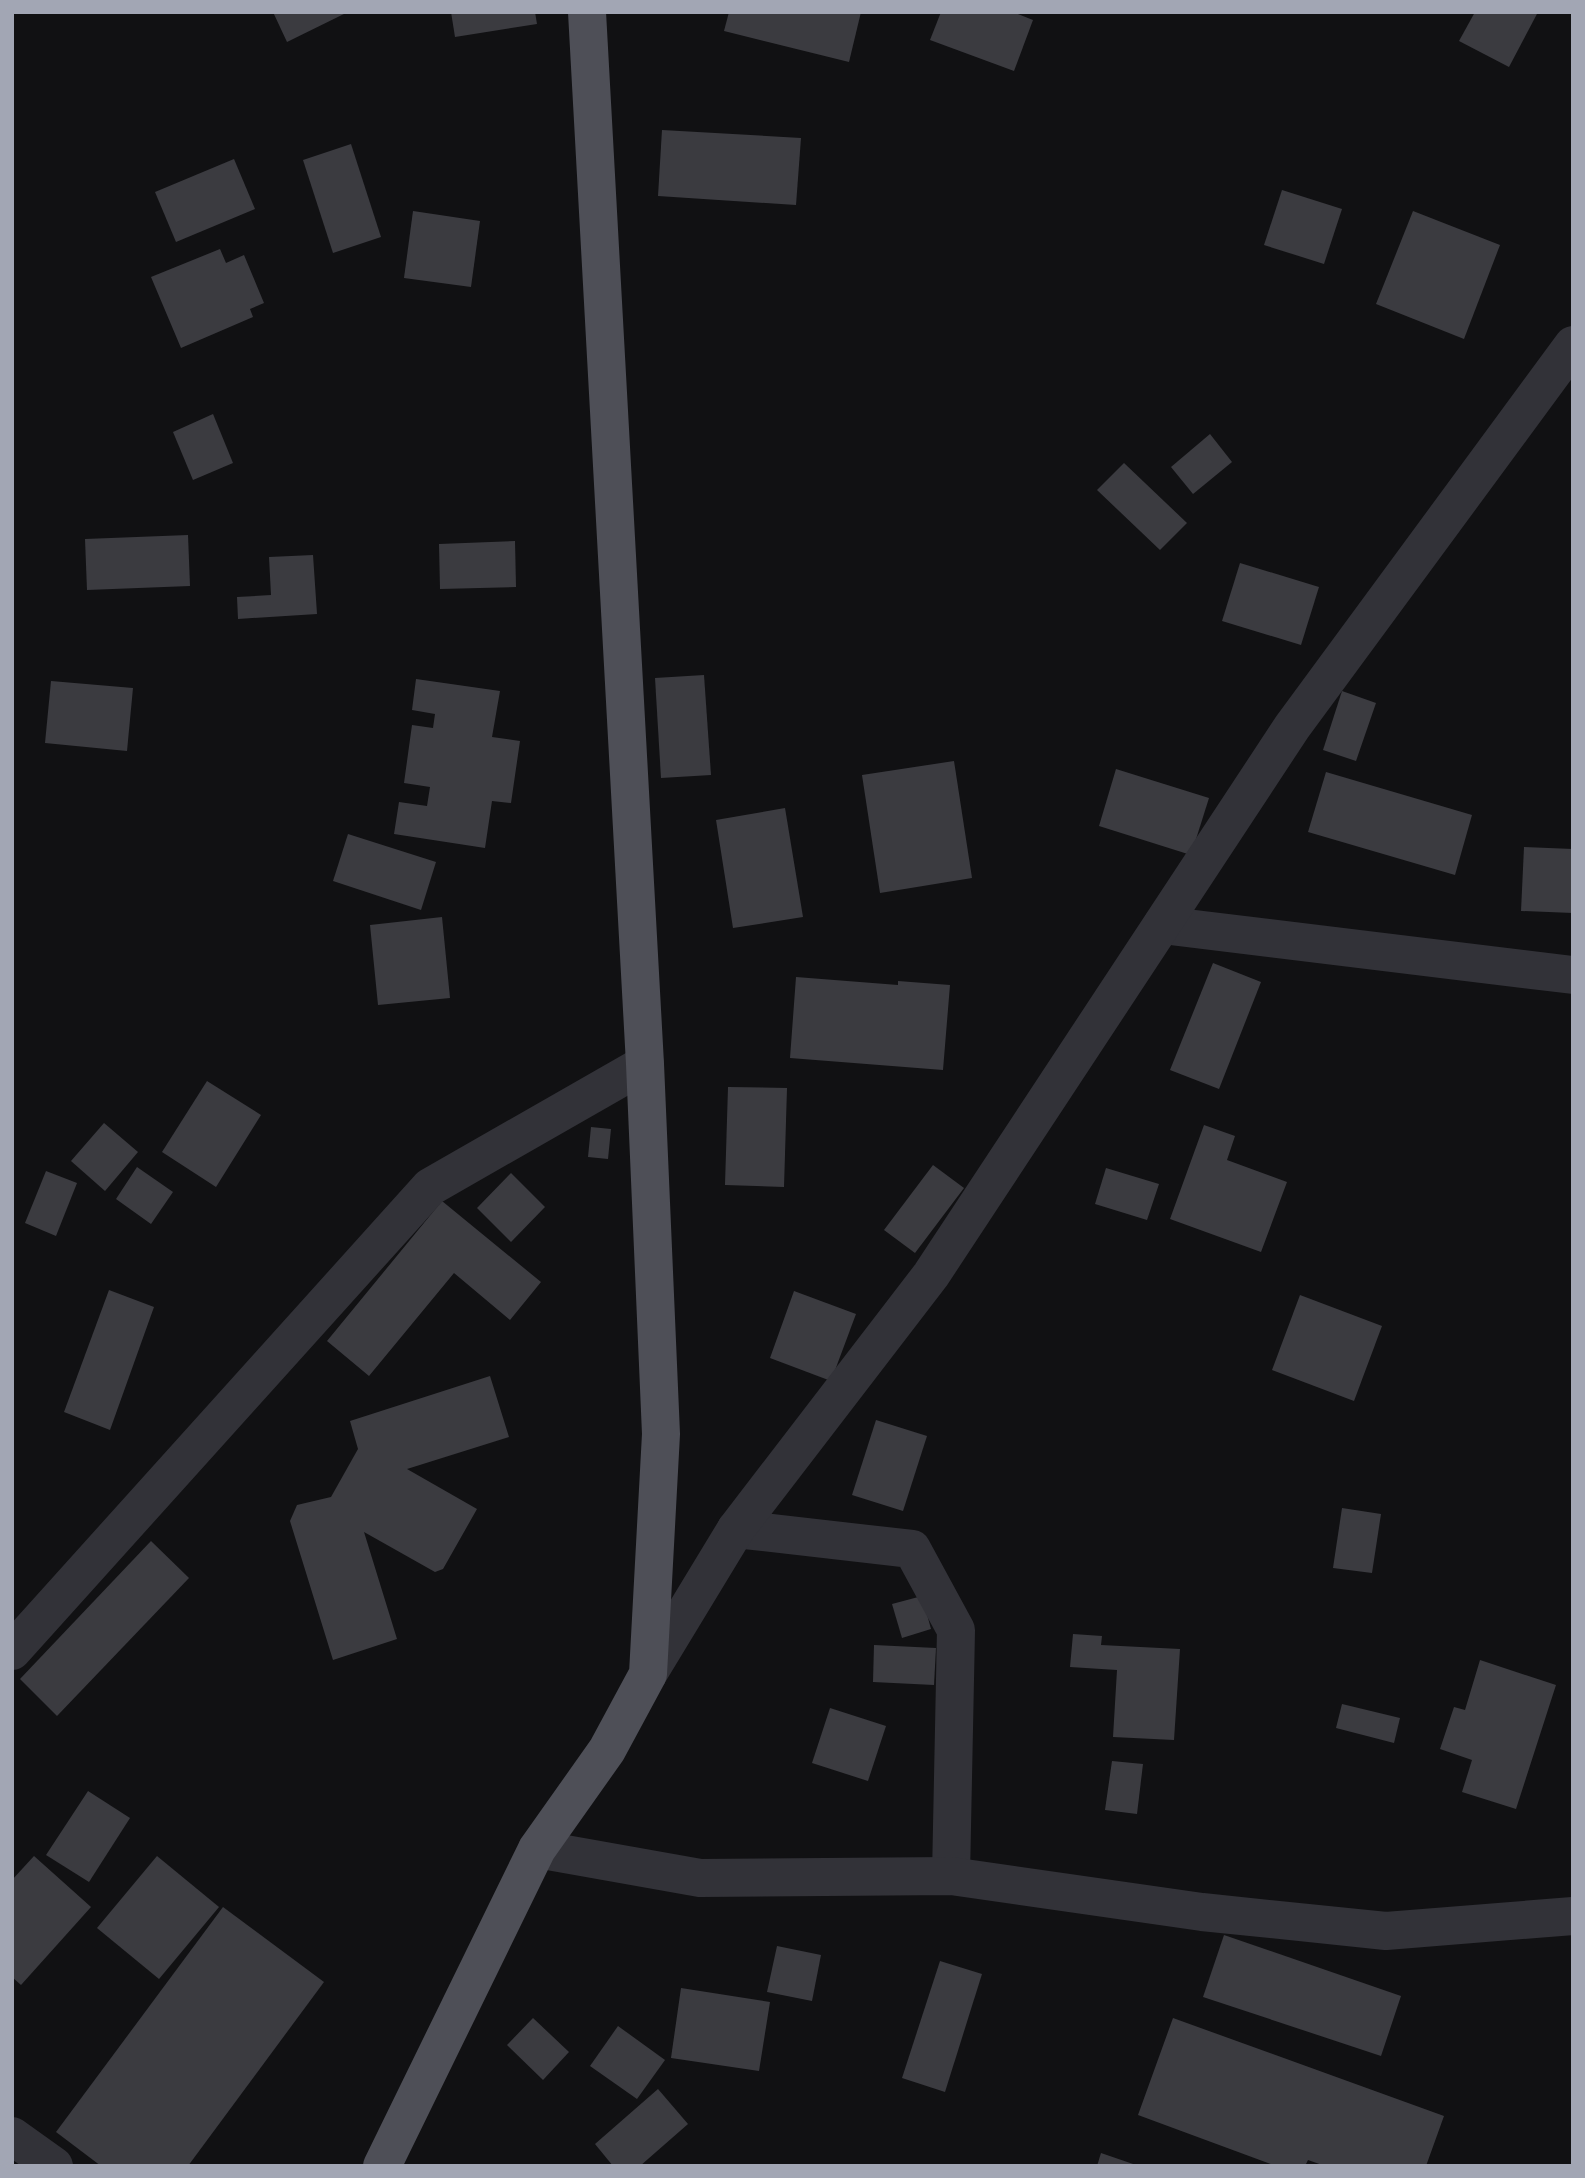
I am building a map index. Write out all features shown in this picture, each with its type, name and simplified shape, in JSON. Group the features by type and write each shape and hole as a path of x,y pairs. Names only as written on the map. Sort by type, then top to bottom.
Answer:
{"main road":[{"path":"383,2166 537,1849 607,1750 648,1674 661,1434 645,1064 587,12"}],"street":[{"path":"648,1674 736,1530 931,1275 1292,727 1573,345"},
{"path":"1162,925 1573,975"},
{"path":"12,1651 430,1187 645,1064"},
{"path":"736,1530 912,1549 956,1630 951,1876"},
{"path":"537,1849 700,1878 951,1876 1202,1912 1386,1931 1573,1916"},
{"path":"12,2136 54,2166"}],"building":[{"path":"273,12 348,12 287,42"},
{"path":"451,12 535,12 537,24 455,37"},
{"path":"729,12 861,12 849,62 724,31"},
{"path":"941,12 1013,12 1033,20 1014,71 930,40"},
{"path":"1475,12 1538,12 1509,67 1459,41"},
{"path":"662,130 801,138 796,205 658,196"},
{"path":"351,144 381,237 333,253 303,160"},
{"path":"234,159 255,209 176,242 155,192"},
{"path":"1282,190 1342,209 1324,264 1264,245"},
{"path":"413,211 480,221 471,287 404,278"},
{"path":"1413,211 1500,245 1464,339 1376,304"},
{"path":"220,249 226,263 244,255 264,303 250,309 253,317 181,348 151,277"},
{"path":"213,414 233,463 193,480 173,432"},
{"path":"1210,434 1232,462 1193,494 1171,467"},
{"path":"1124,463 1187,523 1160,550 1097,490"},
{"path":"188,535 190,586 87,590 85,539"},
{"path":"515,541 516,587 440,589 439,544"},
{"path":"313,555 317,614 238,619 237,597 271,595 269,557"},
{"path":"1240,563 1319,587 1301,645 1222,621"},
{"path":"704,675 711,775 661,778 655,678"},
{"path":"416,679 500,691 492,737 520,741 511,803 492,801 485,848 394,834 399,802 427,806 430,787 404,783 412,725 433,728 435,714 412,710"},
{"path":"51,681 133,688 127,751 45,743"},
{"path":"1342,691 1376,703 1356,761 1323,750"},
{"path":"954,761 972,878 880,893 862,775"},
{"path":"1116,769 1209,798 1191,855 1099,826"},
{"path":"1326,772 1472,815 1455,875 1308,832"},
{"path":"785,808 803,917 733,928 716,820"},
{"path":"348,834 436,862 421,910 333,881"},
{"path":"1524,847 1573,849 1573,913 1521,911"},
{"path":"442,917 450,998 378,1005 370,925"},
{"path":"1213,963 1261,982 1219,1089 1170,1070"},
{"path":"796,977 898,985 898,981 950,985 943,1070 790,1058"},
{"path":"207,1081 261,1115 216,1187 162,1152"},
{"path":"728,1087 787,1088 784,1187 725,1185"},
{"path":"104,1123 138,1152 105,1191 71,1161"},
{"path":"1204,1125 1235,1136 1227,1160 1287,1182 1261,1252 1170,1219"},
{"path":"591,1127 611,1129 608,1159 588,1157"},
{"path":"933,1165 964,1188 915,1253 884,1230"},
{"path":"137,1167 173,1192 151,1224 116,1199"},
{"path":"1106,1168 1159,1184 1147,1220 1095,1204"},
{"path":"46,1171 77,1183 56,1236 25,1223"},
{"path":"511,1173 545,1207 511,1242 477,1208"},
{"path":"442,1201 541,1282 510,1320 454,1273 369,1376 327,1341"},
{"path":"109,1290 154,1307 110,1430 64,1412"},
{"path":"794,1291 856,1314 831,1381 770,1358"},
{"path":"1300,1295 1382,1326 1354,1401 1272,1370"},
{"path":"490,1376 509,1437 407,1469 477,1509 443,1569 435,1572 364,1532 397,1639 333,1660 290,1521 297,1505 331,1497 358,1449 350,1421"},
{"path":"876,1420 927,1436 903,1511 852,1495"},
{"path":"1342,1508 1381,1514 1372,1573 1333,1568"},
{"path":"151,1541 189,1578 57,1716 20,1679"},
{"path":"922,1596 931,1629 902,1638 892,1604"},
{"path":"1073,1634 1102,1636 1101,1645 1180,1649 1174,1740 1113,1737 1117,1670 1070,1667"},
{"path":"874,1645 936,1648 934,1685 873,1682"},
{"path":"1480,1660 1556,1685 1516,1809 1462,1792 1472,1760 1440,1749 1454,1707 1465,1710"},
{"path":"1342,1704 1400,1718 1394,1743 1336,1728"},
{"path":"830,1708 886,1726 868,1781 812,1763"},
{"path":"1112,1761 1143,1764 1137,1814 1105,1810"},
{"path":"88,1791 130,1818 89,1882 46,1855"},
{"path":"34,1856 91,1907 21,1985 12,1977 12,1880"},
{"path":"157,1856 219,1907 159,1979 97,1928"},
{"path":"223,1907 324,1982 188,2166 101,2166 56,2132"},
{"path":"1224,1935 1401,1996 1381,2056 1203,1997"},
{"path":"777,1946 821,1955 812,2001 767,1992"},
{"path":"940,1961 982,1974 945,2092 902,2078"},
{"path":"681,1988 770,2002 759,2071 671,2058"},
{"path":"533,2018 569,2052 543,2080 507,2045"},
{"path":"1173,2018 1444,2116 1426,2166 1325,2166 1308,2160 1305,2166 1276,2166 1138,2115"},
{"path":"618,2026 665,2060 637,2099 590,2066"},
{"path":"658,2089 688,2124 640,2166 613,2166 595,2144"},
{"path":"1101,2153 1136,2165 1136,2166 1097,2166"}]}
